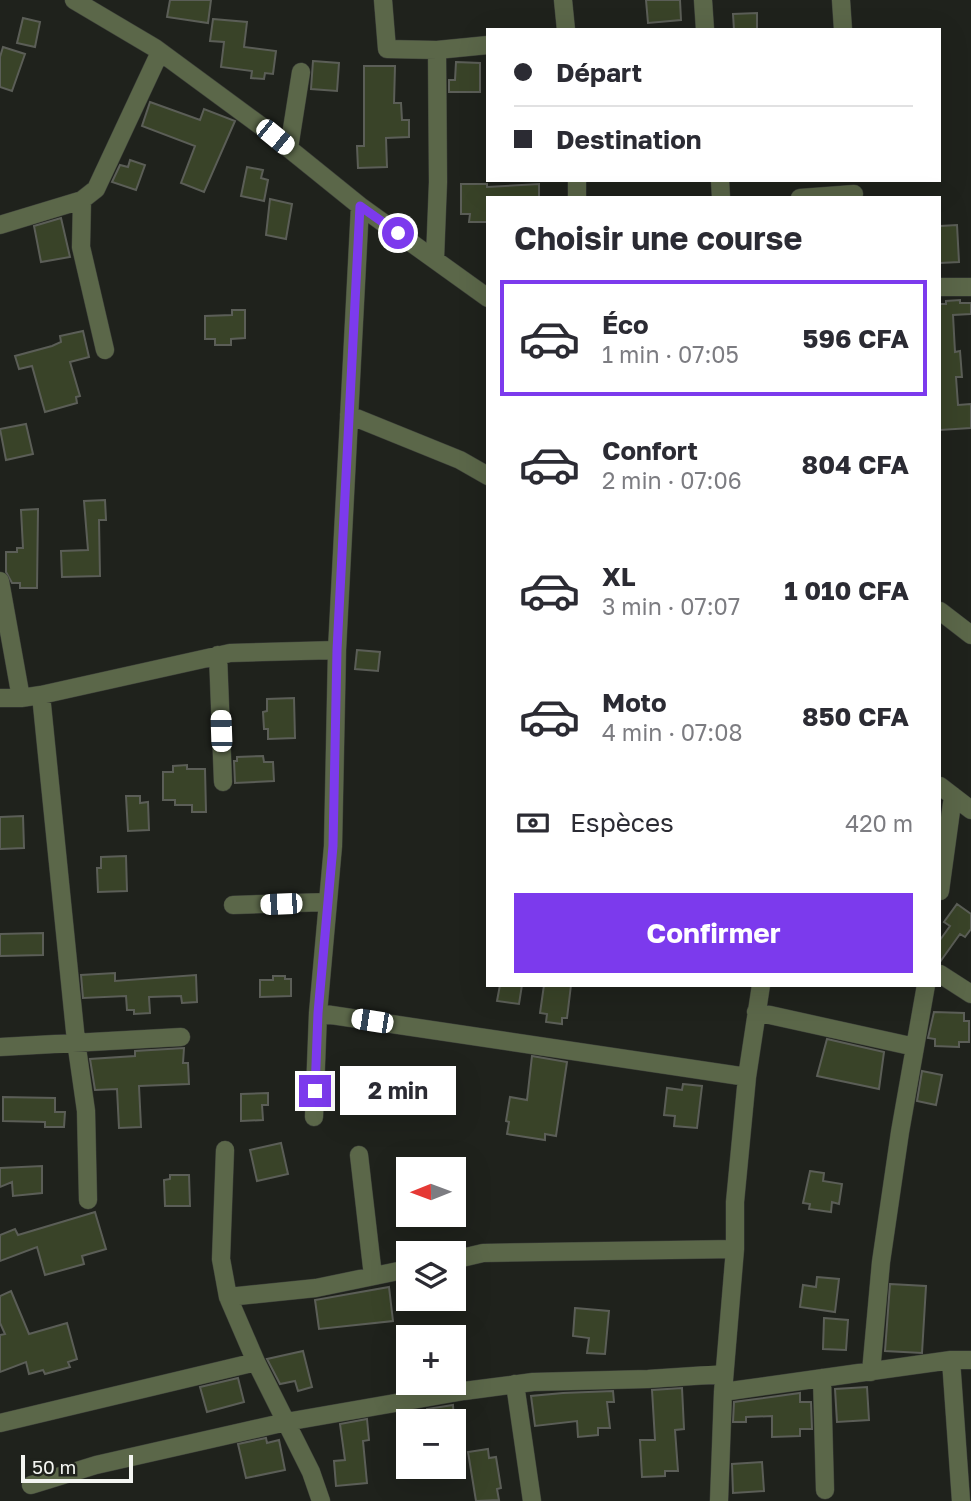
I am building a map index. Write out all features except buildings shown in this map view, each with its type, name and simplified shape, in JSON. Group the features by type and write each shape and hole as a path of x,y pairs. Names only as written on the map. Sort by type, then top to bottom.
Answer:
{"street":[{"path":"74,0 160,52 289,148 360,206 486,297"},
{"path":"383,0 387,49 437,50 486,45"},
{"path":"563,0 566,28"},
{"path":"703,0 705,28"},
{"path":"841,0 843,28"},
{"path":"435,259 438,182 437,50"},
{"path":"0,225 82,200 96,190 160,52"},
{"path":"289,148 301,72"},
{"path":"815,196 854,191"},
{"path":"82,200 81,247 105,350"},
{"path":"314,1117 318,1013 333,846 337,650 360,206"},
{"path":"941,287 971,287"},
{"path":"349,415 460,460 486,475"},
{"path":"0,581 21,698"},
{"path":"941,612 971,635"},
{"path":"0,698 41,695 230,653 337,650"},
{"path":"218,655 223,782"},
{"path":"41,695 76,1041 86,1111 88,1200"},
{"path":"946,791 971,810"},
{"path":"941,874 946,791"},
{"path":"233,905 328,902"},
{"path":"941,975 971,994"},
{"path":"719,1501 723,1382 735,1249 735,1202 747,1077 761,987"},
{"path":"871,1372 881,1262 926,987"},
{"path":"756,1012 915,1047"},
{"path":"318,1013 747,1077"},
{"path":"0,1046 181,1037"},
{"path":"225,1150 221,1259 228,1297 256,1362 311,1472 321,1501"},
{"path":"359,1155 373,1276"},
{"path":"466,1257 483,1254 735,1249"},
{"path":"228,1297 316,1287 396,1271"},
{"path":"951,1360 961,1501"},
{"path":"32,1485 96,1465 286,1422 515,1384 822,1378 951,1360 971,1360"},
{"path":"0,1423 256,1362"},
{"path":"822,1378 825,1490"},
{"path":"515,1384 532,1501"}],"route":[{"path":"315,1091 318,1013 333,846 337,650 360,206 398,233"}]}
